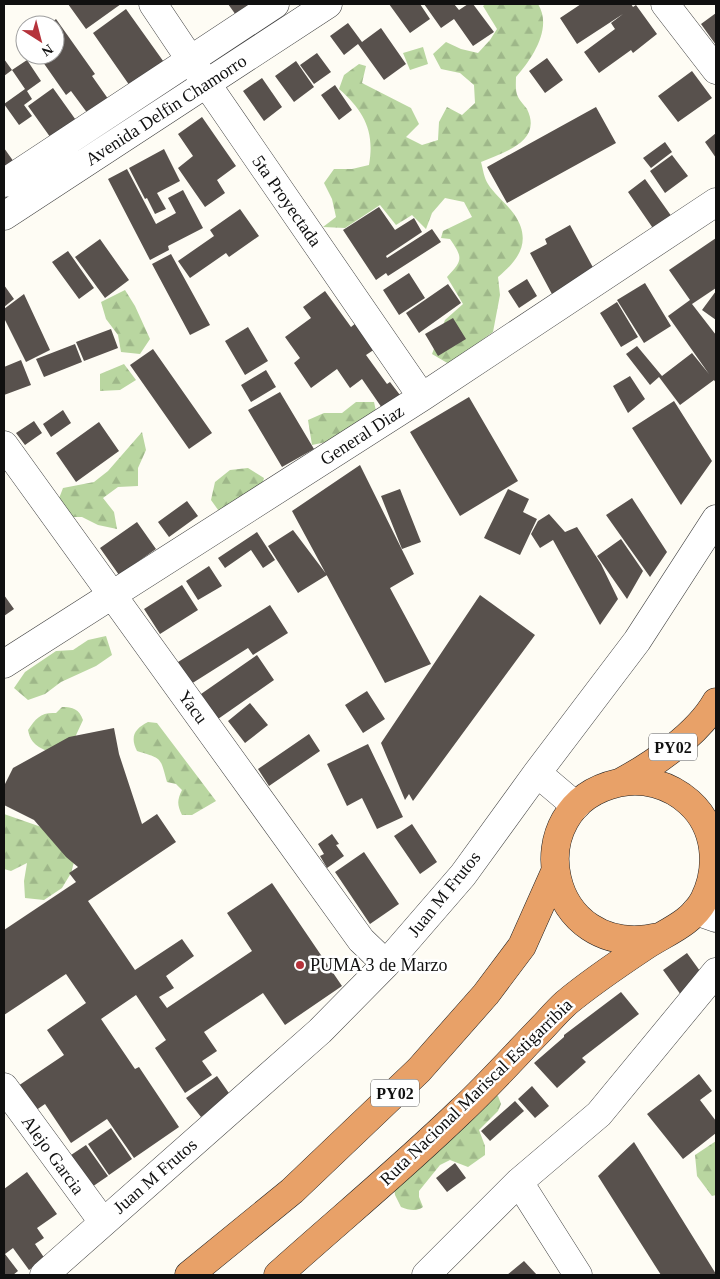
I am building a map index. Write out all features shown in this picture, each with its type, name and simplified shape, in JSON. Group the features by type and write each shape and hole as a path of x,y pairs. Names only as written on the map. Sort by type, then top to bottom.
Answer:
{"highway":[{"name":"PY02","path":"621,782 647,782 659,785 682,796 692,805 707,826 715,847 715,861 711,882 703,902 706,915 686,922 673,931 659,937 644,940 615,939 589,927 569,908 562,896 555,872 557,842 561,829 576,806 596,790 621,782 649,767 695,728 716,702"},
{"name":"PY02","path":"190,1275 292,1191 419,1070 486,994 522,946 555,872"},
{"name":"Ruta Nacional Mariscal Estigarribia","path":"278,1275 460,1112 565,1004 605,973 659,937"}],"street":[{"name":"5ta Proyectada","path":"153,4 206,84 422,396"},
{"name":"Avenida Delfin Chamorro","path":"4,182 275,4"},
{"name":"Avenida Delfin Chamorro","path":"4,216 328,4"},
{"path":"665,4 716,70"},
{"name":"General Diaz","path":"4,664 422,396 716,202"},
{"name":"Yacu","path":"4,445 362,940 386,964"},
{"name":"Juan M Frutos","path":"44,1275 320,1031 386,964 462,875 536,772 637,641 716,520"},
{"path":"536,772 576,806"},
{"path":"426,1275 519,1182 599,1114 716,972"},
{"name":"Alejo Garcia","path":"4,1087 103,1222"},
{"path":"519,1182 578,1275"}],"green space":[{"path":"486,4 538,4 542,13 542,33 539,43 516,77 517,95 527,109 531,120 530,130 526,138 510,150 481,162 488,184 511,210 519,223 523,241 517,256 498,277 500,295 493,332 449,364 432,354 445,320 463,304 447,277 456,267 459,255 450,239 441,238 443,231 472,217 464,202 445,198 432,213 426,229 412,215 396,225 380,205 345,228 323,227 336,217 332,199 324,183 334,169 352,169 369,165 370,142 366,122 355,105 339,89 344,75 359,64 366,66 362,83 411,108 419,124 406,137 422,145 438,140 439,122 447,107 462,115 475,103 474,85 460,73 441,69 433,54 446,42 461,49 478,53 497,29 483,6"},
{"path":"423,47 428,64 410,70 403,53"},
{"path":"125,290 135,306 150,339 140,354 121,352 118,335 106,319 101,302"},
{"path":"124,364 136,380 120,390 100,391 100,374"},
{"path":"356,402 374,402 378,420 331,441 312,445 308,420 324,413 342,413"},
{"path":"142,432 146,450 138,468 138,486 118,487 103,498 114,512 117,529 98,525 82,517 63,517 58,501 63,488 94,482 108,471"},
{"path":"248,468 264,478 256,508 221,514 211,500 215,482 230,470"},
{"path":"106,636 112,655 96,666 61,682 45,694 28,700 14,688 25,672 56,651 73,650 88,640"},
{"path":"62,707 75,709 80,713 83,720 71,746 54,754 34,743 28,730 39,717 56,713"},
{"path":"148,722 157,723 216,801 192,815 182,815 178,802 182,790 176,784 167,782 159,760 137,751 135,746 135,734 139,728"},
{"path":"4,814 70,837 76,855 71,873 62,888 44,900 25,898 24,881 27,863 11,871 4,869"},
{"path":"490,1092 498,1096 501,1104 498,1111 479,1130 485,1146 485,1155 468,1167 450,1160 440,1165 419,1191 423,1207 418,1210 412,1210 401,1207 394,1188"},
{"path":"716,1141 716,1195 712,1196 697,1176 695,1155"}],"building":[{"path":"68,4 121,4 86,29"},
{"path":"228,4 261,4 241,22"},
{"path":"389,4 420,4 430,19 410,33"},
{"path":"424,4 454,4 459,10 468,4 473,4 494,32 473,46 454,19 441,28"},
{"path":"581,4 631,4 633,7 636,5 657,34 633,53 631,50 599,73 584,52 615,29 611,23 623,14 577,44 560,18"},
{"path":"126,9 166,65 132,89 93,33"},
{"path":"716,13 716,45 701,24"},
{"path":"348,23 362,42 381,28 406,64 384,80 358,44 344,55 330,36"},
{"path":"65,32 95,74 92,76 111,103 91,118 71,91 66,95 45,65 65,65"},
{"path":"317,53 331,72 314,84 300,65"},
{"path":"547,58 563,80 545,93 529,71"},
{"path":"4,59 12,70 4,76"},
{"path":"296,61 314,87 294,102 275,76"},
{"path":"20,65 30,65 41,81 27,91 32,99 24,105 32,116 19,125 4,104 25,89 12,70"},
{"path":"692,71 712,98 678,122 658,96"},
{"path":"262,78 282,107 264,121 243,91"},
{"path":"335,85 352,110 339,120 321,95"},
{"path":"53,88 78,123 53,141 28,106"},
{"path":"596,107 616,143 507,203 487,167"},
{"path":"202,117 236,166 217,180 225,193 205,207 178,168 193,156 178,134"},
{"path":"716,133 716,158 705,142"},
{"path":"665,142 672,152 651,168 643,158"},
{"path":"4,148 14,162 4,170"},
{"path":"164,149 180,181 157,193 166,209 155,214 129,168"},
{"path":"672,155 688,176 665,193 650,171"},
{"path":"127,169 156,224 176,213 168,198 183,190 203,228 168,246 169,250 150,260 108,179"},
{"path":"645,179 677,224 659,237 628,192"},
{"path":"379,207 395,230 414,218 422,232 386,256 387,258 432,229 441,242 388,276 386,273 376,280 343,230"},
{"path":"240,209 259,236 229,257 226,253 190,278 178,261 214,236 210,230"},
{"path":"570,225 596,273 553,296 530,253 547,244 545,239"},
{"path":"716,238 716,288 692,304 716,335 716,383 714,380 680,405 659,377 650,385 626,354 637,346 662,376 692,353 709,374 668,316 690,300 669,270"},
{"path":"100,239 129,280 105,298 75,257"},
{"path":"68,251 94,288 79,299 52,262"},
{"path":"171,254 210,325 190,335 152,264"},
{"path":"409,273 425,298 399,315 383,290"},
{"path":"527,279 537,296 519,308 508,291"},
{"path":"645,283 671,326 644,343 617,300"},
{"path":"448,284 461,303 419,333 406,313"},
{"path":"4,285 14,299 4,307"},
{"path":"325,291 351,327 356,323 375,349 366,355 387,384 390,382 400,395 382,408 362,379 350,388 337,369 311,388 294,363 300,358 285,337 311,318 303,307"},
{"path":"716,291 716,320 702,310"},
{"path":"24,294 50,350 26,362 4,318 4,309"},
{"path":"617,302 638,337 621,347 600,313"},
{"path":"453,318 466,339 438,356 425,334"},
{"path":"248,327 268,361 245,375 225,341"},
{"path":"111,329 118,348 84,361 76,342"},
{"path":"75,344 82,362 44,377 36,359"},
{"path":"153,349 212,433 189,449 130,365"},
{"path":"21,360 31,385 4,395 4,367"},
{"path":"266,370 276,387 251,402 241,385"},
{"path":"630,376 645,399 628,413 613,386"},
{"path":"280,392 314,449 282,467 248,410"},
{"path":"469,397 518,481 460,516 410,432"},
{"path":"674,401 712,461 681,505 632,428"},
{"path":"63,410 71,423 51,437 43,424"},
{"path":"34,421 42,433 25,445 16,433"},
{"path":"99,422 119,451 76,482 56,453"},
{"path":"360,465 414,574 390,588 431,664 385,683 292,511"},
{"path":"400,489 421,542 402,549 381,496"},
{"path":"508,489 529,499 523,512 537,519 520,555 484,538"},
{"path":"632,498 667,552 650,577 606,515"},
{"path":"187,501 198,516 169,537 158,522"},
{"path":"549,514 565,532 577,527 601,564 618,599 600,625 553,540 540,548 531,534 538,521"},
{"path":"137,522 156,549 119,575 100,548"},
{"path":"293,530 327,575 298,593 268,546"},
{"path":"257,532 275,560 263,568 251,550 225,568 218,558"},
{"path":"621,539 643,571 627,599 597,556"},
{"path":"209,566 222,586 198,600 186,581"},
{"path":"182,585 198,610 160,634 144,609"},
{"path":"4,595 14,609 4,616"},
{"path":"480,595 535,635 413,801 409,794 405,800 381,743"},
{"path":"270,605 288,633 253,655 248,648 191,684 178,662"},
{"path":"257,655 274,680 218,719 201,694"},
{"path":"367,691 385,719 363,733 345,705"},
{"path":"250,703 268,725 245,743 228,721"},
{"path":"114,728 119,754 142,824 157,814 176,842 88,901 135,970 182,939 194,956 166,976 174,988 159,997 167,1008 252,951 227,913 272,883 342,986 285,1025 263,993 204,1032 217,1051 202,1061 212,1075 185,1093 155,1048 166,1040 136,995 101,1019 135,1069 139,1067 179,1127 134,1158 107,1119 71,1143 45,1104 29,1115 12,1090 64,1055 47,1030 86,1003 66,974 4,1015 4,930 76,882 69,873 78,867 66,857 34,820 4,805 4,786 13,768 69,737"},
{"path":"309,734 320,751 269,786 258,769"},
{"path":"368,744 403,817 377,829 362,798 347,806 327,764"},
{"path":"412,824 437,862 420,874 394,836"},
{"path":"332,834 339,844 336,845 344,856 327,868 320,856 324,854 318,844"},
{"path":"364,852 399,904 370,924 335,872"},
{"path":"687,953 705,978 681,995 663,970"},
{"path":"621,992 639,1014 582,1058 586,1062 557,1088 534,1063 564,1035"},
{"path":"699,1074 712,1091 700,1100 716,1121 716,1133 683,1159 647,1114"},
{"path":"217,1076 231,1096 201,1117 186,1098"},
{"path":"532,1086 549,1106 535,1118 518,1099"},
{"path":"515,1101 524,1111 490,1141 481,1131"},
{"path":"111,1128 132,1159 109,1175 88,1144"},
{"path":"634,1142 716,1275 661,1275 598,1176"},
{"path":"86,1145 108,1176 89,1189 68,1157"},
{"path":"455,1163 466,1178 447,1192 436,1178"},
{"path":"27,1172 57,1214 37,1228 44,1238 35,1244 45,1259 29,1270 13,1248 5,1254 18,1271 13,1275 4,1275 4,1189"},
{"path":"524,1261 537,1275 507,1275"}],"place":[{"name":"PUMA 3 de Marzo","path":"300,965"}]}
